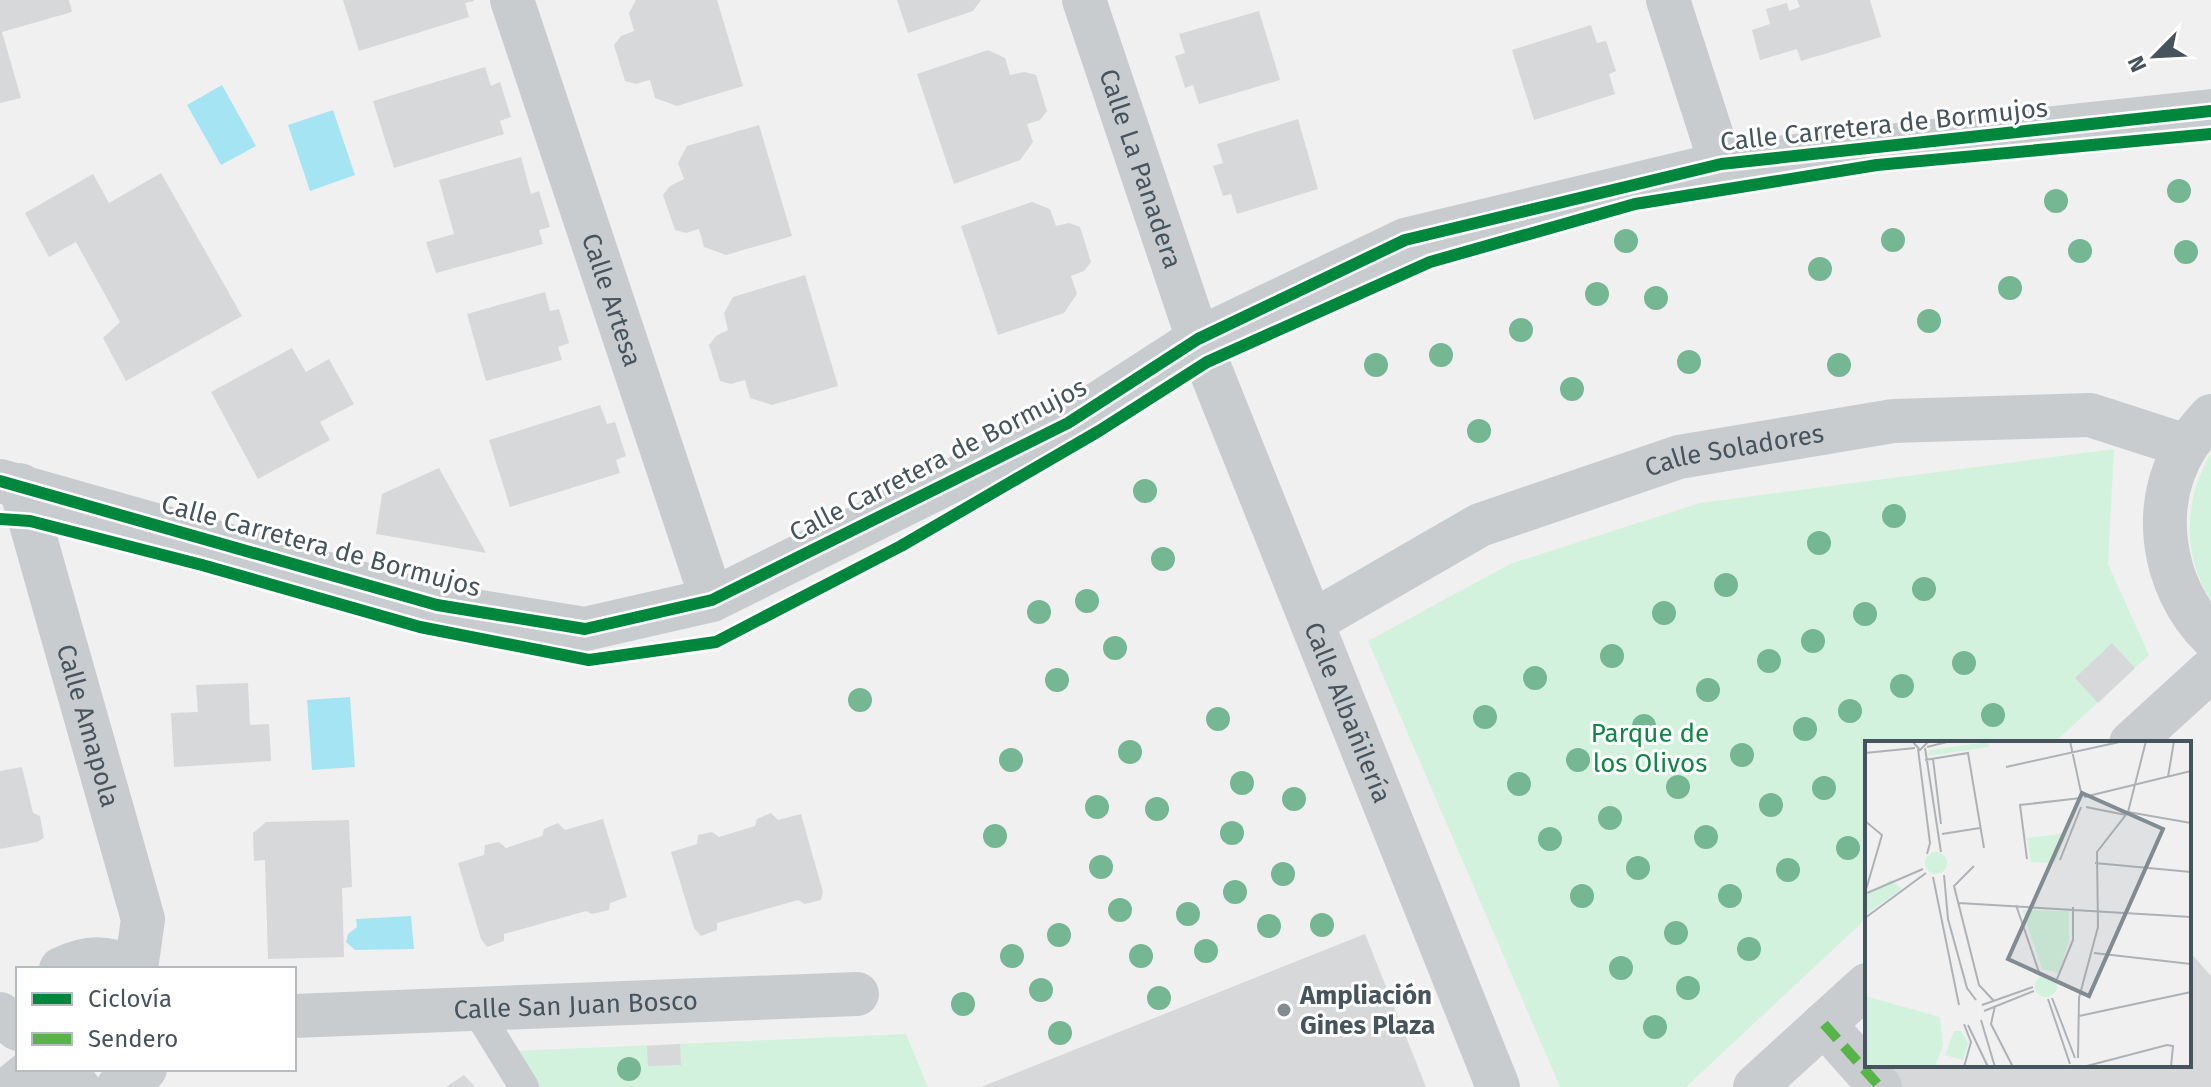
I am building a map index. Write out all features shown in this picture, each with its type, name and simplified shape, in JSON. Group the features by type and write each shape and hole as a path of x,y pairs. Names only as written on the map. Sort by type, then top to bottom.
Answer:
{"street":[{"name":"Calle Artesa","path":"512,0 712,600"},
{"name":"Calle La Panadera","path":"1084,0 1198,339"},
{"path":"1668,0 1721,164"},
{"name":"Calle Carretera de Bormujos","path":"10,483 437,605 585,629 712,600 1068,423 1198,339 1405,240 1721,164 2211,111"},
{"name":"Calle Albañilería","path":"1198,339 1498,1087"},
{"name":"Calle Soladores","path":"1312,622 1480,525 1679,457 1893,421 2090,415 2199,431"},
{"path":"2199,431 2169,489 2164,535 2174,580 2196,621 2211,636"},
{"name":"Calle Amapola","path":"10,483 143,919 134,967"},
{"path":"2133,741 2211,670"},
{"path":"65,967 97,957 130,967"},
{"path":"1755,1087 1865,987"},
{"name":"Calle San Juan Bosco","path":"296,1016 857,994"},
{"path":"0,1014 16,1027"},
{"path":"1824,1024 1880,1087"},
{"path":"118,1087 143,1071"},
{"path":"11,1087 55,1078"}],"lane":[{"path":"476,1009 524,1087"}],"green space":[{"name":"Parque de los Olivos","path":"2114,449 2108,564 2149,655 2056,741 1865,741 1865,920 1686,1087 1560,1087 1368,641 1510,564 1700,503"},
{"path":"2211,453 2211,600 2195,565 2190,527 2195,489"},
{"path":"906,1034 928,1087 536,1087 513,1051"}],"water":[{"path":"222,85 256,146 221,165 187,105"},
{"path":"333,110 355,175 310,191 288,125"},
{"path":"350,697 355,767 312,770 307,700"},
{"path":"411,916 414,949 355,950 346,942 348,934 357,927 356,919"}],"building":[{"path":"0,0 69,0 72,12 2,32 21,98 0,103"},
{"path":"343,0 474,1 465,3 469,17 359,51"},
{"path":"636,0 717,0 743,86 677,106 655,98 650,80 636,84 625,81 614,45 621,36 634,31 629,13"},
{"path":"897,0 981,0 973,11 908,33"},
{"path":"1797,0 1870,0 1881,37 1801,61 1797,49 1760,60 1752,30 1770,24 1766,9 1787,3 1789,11 1800,7"},
{"path":"1259,11 1280,80 1199,104 1193,85 1185,88 1175,56 1185,53 1179,34"},
{"path":"1591,25 1597,43 1606,41 1616,71 1609,74 1615,94 1534,120 1512,50"},
{"path":"988,50 1005,58 1010,75 1024,72 1036,75 1047,111 1040,120 1027,124 1033,142 1020,160 954,184 917,74"},
{"path":"485,67 491,86 500,82 511,117 500,121 504,134 394,168 373,101"},
{"path":"1298,119 1318,189 1237,214 1231,194 1223,196 1213,166 1223,163 1217,144"},
{"path":"759,125 792,236 726,255 704,247 699,229 686,233 675,230 663,195 670,186 684,179 678,163 687,146"},
{"path":"521,157 531,194 539,191 550,227 539,230 543,244 436,273 426,242 454,234 439,180"},
{"path":"161,173 242,316 126,381 103,338 120,322 76,242 49,257 25,213 93,174 109,203"},
{"path":"1032,202 1050,209 1056,226 1069,223 1080,227 1091,262 1084,271 1071,276 1077,294 1064,313 998,335 961,226"},
{"path":"805,275 838,386 772,405 750,398 745,380 731,384 720,381 709,345 716,336 728,330 724,313 733,297"},
{"path":"545,292 550,311 559,309 569,343 558,347 562,360 486,381 467,314"},
{"path":"292,348 306,372 329,359 354,404 320,422 330,440 258,479 211,392"},
{"path":"600,405 607,424 615,422 626,456 616,460 620,473 510,507 489,440"},
{"path":"439,468 486,553 376,534 382,494"},
{"path":"2112,643 2135,668 2098,703 2075,678"},
{"path":"248,683 250,725 269,724 271,761 174,767 171,713 198,712 196,685"},
{"path":"22,767 33,813 40,816 44,838 0,849 0,771"},
{"path":"771,813 778,820 801,814 823,892 821,900 805,904 798,900 717,923 717,930 701,936 694,928 671,852 697,844 698,835 712,832 719,837 755,826 757,819"},
{"path":"603,819 627,897 610,903 609,910 592,914 586,911 504,934 504,941 487,947 481,939 458,863 484,855 485,845 499,842 506,848 542,836 544,829 558,823 565,830"},
{"path":"349,820 352,887 342,888 344,957 268,959 265,860 254,861 253,833 266,822"},
{"name":"Ampliación Gines Plaza","path":"1365,934 1426,1087 981,1087"},
{"path":"2191,953 2211,976 2211,1087 1893,1087 1884,1077 1895,1067 2191,1067"},
{"path":"680,1044 681,1065 648,1066 647,1046"},
{"path":"464,1075 475,1087 446,1087"}],"marked path":[{"path":"1824,1024 1880,1087"}],"cycle path":[{"path":"0,481 437,605 585,629 712,600 1068,423 1198,339 1405,240 1721,164 2211,111"},
{"path":"0,519 30,521 202,565 420,627 589,660 716,642 901,546 1099,431 1207,362 1430,262 1635,204 1877,165 2211,134"}],"place":[{"name":"Ampliación Gines Plaza","path":"1284,1010"}]}
